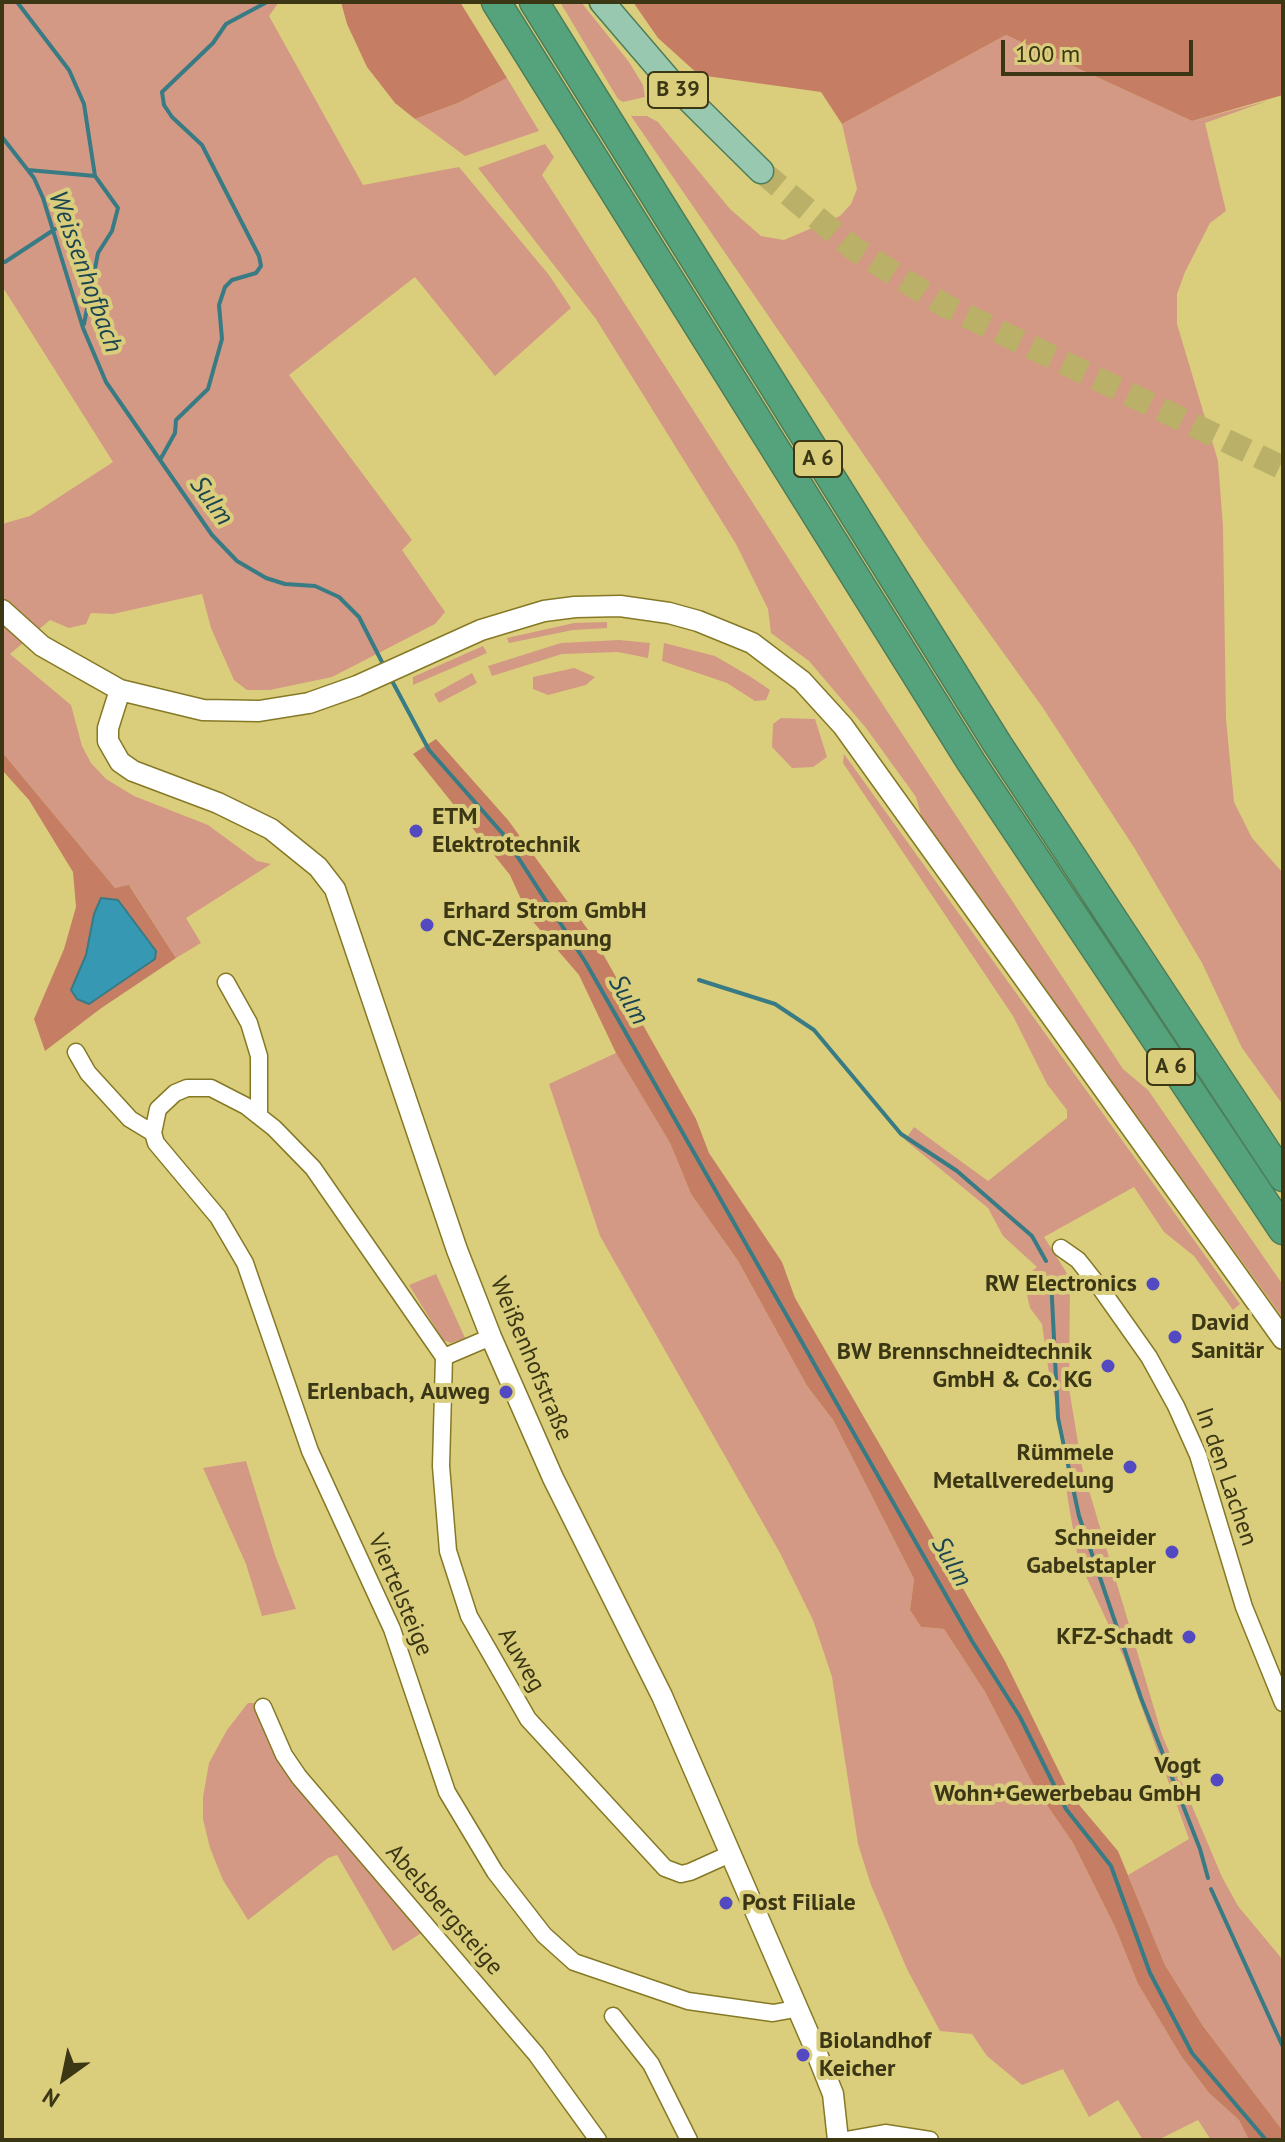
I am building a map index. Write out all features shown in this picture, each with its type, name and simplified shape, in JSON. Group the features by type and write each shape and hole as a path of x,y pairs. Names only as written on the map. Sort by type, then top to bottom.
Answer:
{"highway":[{"name":"A 6","path":"496,2 971,762 1157,1046 1283,1230"},
{"name":"A 6","path":"534,2 998,745 1283,1177"}],"main road":[{"name":"B 39","path":"602,2 674,86 761,171"}],"street":[{"path":"2,610 42,646 120,690 203,710 259,711 309,703 513,619 544,611 603,606 635,608 698,621 752,643 783,665 825,703 843,726 1283,1339"},
{"name":"Weißenhofstraße","path":"120,690 108,728 108,741 120,762 133,771 232,809 271,829 311,861 335,889 457,1250 491,1337 553,1478 662,1696 833,2094 838,2140"},
{"path":"226,982 249,1023 259,1056 259,1116"},
{"name":"Viertelsteige","path":"76,1052 88,1073 130,1119 153,1133 164,1153 218,1217 245,1263 310,1451 392,1629 447,1792 462,1822 520,1907 561,1952 604,1974 688,2001 773,2013 795,2009"},
{"path":"153,1133 158,1109 166,1100 187,1088 211,1088 259,1116 313,1168 444,1357 491,1337"},
{"name":"In den Lachen","path":"1061,1248 1078,1260 1101,1289 1149,1357 1173,1398 1198,1455 1244,1607 1283,1703"},
{"name":"Auweg","path":"444,1357 441,1466 448,1551 469,1616 498,1670 528,1719 551,1747 665,1868 681,1874 730,1854"},
{"name":"Abelsbergsteige","path":"263,1707 284,1755 299,1777 536,2054 598,2140"},
{"path":"613,2016 651,2064 689,2140"},
{"path":"846,2140 885,2133 930,2140"}],"shaded area":[{"path":"2,2 279,2 269,16 363,185 459,167 549,275 571,308 495,376 415,277 289,375 412,540 402,550 445,612 435,624 332,677 270,690 247,690 234,680 211,628 202,594 113,614 91,613 86,624 69,628 50,620 10,654 71,705 82,746 91,763 106,779 134,796 208,825 257,861 271,864 186,918 201,943 176,958 130,886 115,888 2,752 2,524 30,516 113,462 2,286"},
{"path":"341,2 460,2 507,78 458,103 415,119 395,103 367,67 347,24"},
{"path":"560,2 581,2 629,62 643,85 645,97 623,102 618,99"},
{"path":"633,2 1283,2 1283,95 1192,121 1006,35 842,124 821,92 699,75 658,38"},
{"path":"1006,35 1192,121 1267,101 1205,123 1226,211 1210,223 1185,272 1177,294 1177,324 1218,461 1223,526 1226,719 1234,802 1252,838 1283,873 1283,1105 1242,1048 1202,963 1135,849 1043,708 923,541 631,116 647,116 658,122 730,209 761,236 784,240 840,216 851,204 857,189 842,124"},
{"path":"507,78 539,131 465,156 415,119 458,103"},
{"path":"545,144 554,157 542,175 866,679 1123,1069 1148,1090 1283,1285 1283,1318 922,819 916,797 866,728 809,661 771,633 768,609 736,544 596,319 478,168"},
{"path":"607,622 607,628 573,630 509,643 507,638 574,623"},
{"path":"619,640 650,643 648,658 618,652 562,654 492,676 488,666 561,643"},
{"path":"664,643 715,656 770,690 766,700 755,701 727,683 662,661"},
{"path":"483,646 487,653 413,685 413,677"},
{"path":"574,668 595,677 586,685 548,695 533,689 533,677"},
{"path":"472,673 477,683 439,703 434,694"},
{"path":"781,718 815,719 827,757 813,767 792,768 772,747 773,724"},
{"path":"436,739 508,820 594,938 696,1119 709,1153 782,1262 795,1298 1005,1661 1070,1794 1118,1851 1165,1965 1203,2026 1283,2131 1283,2140 1249,2140 1239,2120 1209,2093 1181,2056 1138,1984 1115,1927 1073,1843 1035,1788 985,1692 944,1629 921,1627 910,1610 914,1579 833,1420 807,1386 738,1261 691,1194 670,1143 616,1053 579,975 529,917 510,875 413,754"},
{"path":"2,752 115,888 129,885 176,958 100,1009 45,1051 34,1019 64,949 76,907 73,872 29,800 2,770"},
{"path":"844,754 1240,1304 1233,1310 1194,1256 1164,1232 1134,1187 1044,1237 1070,1278 1069,1388 1082,1467 1162,1735 1222,1877 1238,1906 1283,1960 1283,2131 1203,2026 1165,1965 1128,1875 1189,1839 1124,1658 1078,1559 1067,1494 1068,1452 1049,1374 1042,1324 1030,1308 1023,1278 1037,1267 1003,1236 988,1208 905,1140 914,1127 988,1181 1067,1118 1067,1110 1047,1084 1013,1016 843,763"},
{"path":"616,1053 670,1143 691,1194 738,1261 807,1386 833,1420 914,1579 910,1610 921,1627 944,1629 985,1692 1035,1788 1073,1843 1115,1927 1138,1984 1181,2056 1209,2093 1239,2120 1249,2140 1211,2140 1198,2120 1158,2140 1143,2140 1118,2100 1089,2117 1063,2069 1022,2085 987,2056 972,2034 940,2031 907,1969 871,1885 858,1844 832,1677 813,1620 780,1553 600,1236 549,1084"},
{"path":"436,1274 465,1338 451,1343 443,1340 409,1285"},
{"path":"246,1461 275,1555 296,1609 262,1616 246,1564 203,1468"},
{"path":"248,1703 256,1703 272,1745 423,1932 393,1951 337,1855 328,1858 248,1920 223,1880 210,1848 203,1819 203,1797 209,1763 227,1730"}],"water":[{"path":"101,898 118,900 156,951 155,959 89,1004 77,999 71,990 86,955 94,914"}],"waterway":[{"path":"17,2 69,70 84,104 95,176 118,208 112,231 98,253 84,324"},
{"name":"Sulm","path":"267,2 226,24 213,43 162,92 164,105 172,117 202,145 259,256 261,266 256,273 232,280 225,287 219,305 222,339 208,389 176,420 175,433 160,460 212,535 237,561 266,578 285,584 315,586 339,597 359,617 385,668"},
{"name":"Weissenhofbach","path":"2,137 34,178 43,198 83,328 106,382 160,460"},
{"path":"28,170 95,176"},
{"path":"5,262 55,229"},
{"name":"Sulm","path":"391,679 429,750 503,834 586,963 972,1641 1020,1717 1066,1809 1111,1866 1150,1973 1192,2053 1266,2140"},
{"path":"699,980 775,1004 814,1030 901,1134 957,1171 1032,1236 1046,1261"},
{"path":"1051,1279 1058,1418 1079,1516 1141,1698 1200,1849 1208,1878"},
{"path":"1211,1889 1283,2047"}],"tunnel":[{"path":"761,171 853,248 944,305 1283,468"}],"place":[{"name":"ETM Elektrotechnik","path":"416,831"},
{"name":"Erhard Strom GmbH CNC-Zerspanung","path":"427,925"},
{"name":"RW Electronics","path":"1153,1284"},
{"name":"David Sanitär","path":"1175,1337"},
{"name":"BW Brennschneidtechnik GmbH & Co. KG","path":"1108,1366"},
{"name":"Erlenbach, Auweg","path":"506,1392"},
{"name":"Rümmele Metallveredelung","path":"1130,1467"},
{"name":"Schneider Gabelstapler","path":"1172,1552"},
{"name":"KFZ-Schadt","path":"1189,1637"},
{"name":"Vogt Wohn+Gewerbebau GmbH","path":"1217,1780"},
{"name":"Post Filiale","path":"726,1903"},
{"name":"Biolandhof Keicher","path":"803,2055"}]}
